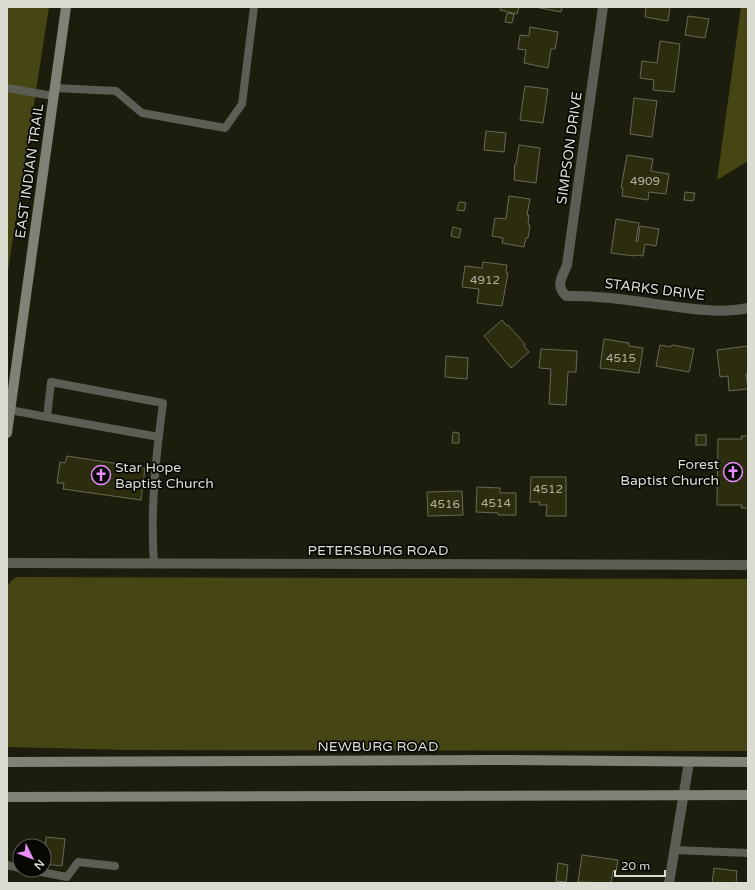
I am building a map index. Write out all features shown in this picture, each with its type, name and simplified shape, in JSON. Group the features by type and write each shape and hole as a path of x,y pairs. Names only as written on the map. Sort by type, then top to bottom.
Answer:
{"main road":[{"name":"EAST INDIAN TRAIL","path":"7,433 66,7"},
{"name":"NEWBURG ROAD","path":"7,762 496,760 748,762"},
{"path":"7,797 748,795"}],"street":[{"name":"SIMPSON DRIVE","path":"561,291 559,284 567,265 603,7"},
{"name":"STARKS DRIVE","path":"561,291 566,296 589,295 696,309 724,311 748,308"},
{"name":"PETERSBURG ROAD","path":"7,563 748,565"},
{"path":"669,883 689,762"}],"lane":[{"path":"7,88 54,92 116,91 142,113 224,128 242,104 254,7"},
{"path":"47,417 51,382 163,403 152,535 154,563"},
{"path":"10,410 159,437"},
{"path":"674,850 748,853"},
{"path":"52,874 66,877 78,862 115,866"}],"shaded area":[{"path":"7,7 49,7 7,277"},
{"path":"741,7 748,7 748,161 717,180"},
{"path":"17,577 748,579 748,751 128,750 7,747 7,587 12,580"}],"building":[{"path":"501,7 519,7 517,14 500,10"},
{"path":"535,7 562,7 561,12"},
{"path":"646,7 670,7 668,21 645,17"},
{"path":"507,13 514,14 512,23 505,22"},
{"path":"688,16 709,19 705,38 685,35"},
{"path":"530,27 558,32 555,49 551,49 548,68 524,63 526,50 518,49 520,35 529,36"},
{"path":"660,41 680,44 674,92 653,90 654,80 640,78 642,61 657,63"},
{"path":"525,86 548,89 543,123 520,120"},
{"path":"634,98 657,101 652,137 630,134"},
{"path":"486,131 506,133 504,152 484,150"},
{"path":"519,145 540,148 536,183 514,180 514,170"},
{"path":"627,155 653,159 651,171 669,174 666,194 649,192 648,200 622,196 623,188 621,188"},
{"path":"685,192 695,193 693,201 684,200"},
{"path":"509,196 530,199 527,215 529,215 528,225 530,225 528,238 526,238 524,247 502,243 503,238 492,236 495,218 506,219"},
{"path":"459,202 466,203 464,211 457,210"},
{"path":"616,219 639,223 636,241 638,241 640,226 659,229 656,246 645,244 643,256 611,253"},
{"path":"453,227 461,229 459,238 451,236"},
{"path":"483,262 507,265 506,273 508,273 502,306 477,303 479,289 462,287 465,266 482,268"},
{"path":"502,320 525,344 524,346 529,352 511,368 484,336"},
{"path":"604,339 629,343 629,346 643,348 639,373 600,368"},
{"path":"660,345 671,347 672,345 694,349 689,372 656,366"},
{"path":"748,346 748,374 746,374 748,389 729,391 728,376 720,377 717,350"},
{"path":"541,349 577,351 576,372 568,372 566,405 549,404 551,369 539,368"},
{"path":"446,356 468,358 467,379 445,377"},
{"path":"453,432 459,433 459,443 452,443"},
{"path":"696,435 706,435 706,445 696,445"},
{"name":"Forest Baptist Church","path":"741,436 748,436 748,508 741,508 742,505 717,505 718,439 742,439"},
{"name":"Star Hope Baptist Church","path":"67,456 145,468 141,500 63,489 64,483 57,483 60,462 65,463"},
{"path":"531,477 566,477 566,516 546,516 547,505 539,505 540,502 530,502"},
{"path":"477,487 500,488 500,493 516,493 516,515 498,515 498,513 476,512"},
{"path":"462,491 463,515 428,516 427,492"},
{"path":"46,837 65,839 62,866 52,865 52,838"},
{"path":"582,855 618,860 616,872 613,871 611,883 578,882"},
{"path":"558,863 568,865 566,882 556,881"},
{"path":"714,868 737,871 736,883 712,883"}],"place":[{"name":"Forest Baptist Church","path":"733,472"},
{"name":"Star Hope Baptist Church","path":"101,475"}]}
